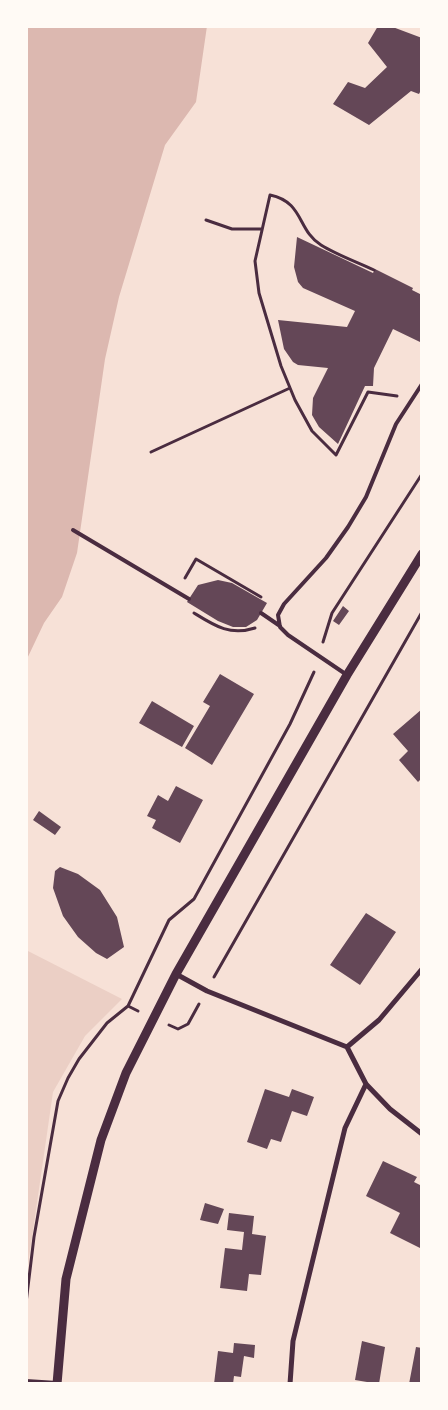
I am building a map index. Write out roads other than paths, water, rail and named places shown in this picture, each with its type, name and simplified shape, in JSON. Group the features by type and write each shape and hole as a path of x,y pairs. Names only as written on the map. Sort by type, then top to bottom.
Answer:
{"street":[{"path":"57,1384 66,1279 101,1140 126,1073 176,974 347,674 422,554"},
{"path":"347,1047 379,1020 422,969"},
{"path":"176,974 206,991 347,1047 366,1084 390,1109 422,1134"},
{"path":"290,1384 294,1341 345,1128 366,1084"}],"lane":[{"path":"280,627 278,615 284,604 326,558 366,497 396,424 422,384"},
{"path":"73,530 187,598"},
{"path":"262,613 318,657 347,674"},
{"path":"26,1381 57,1384"}]}
